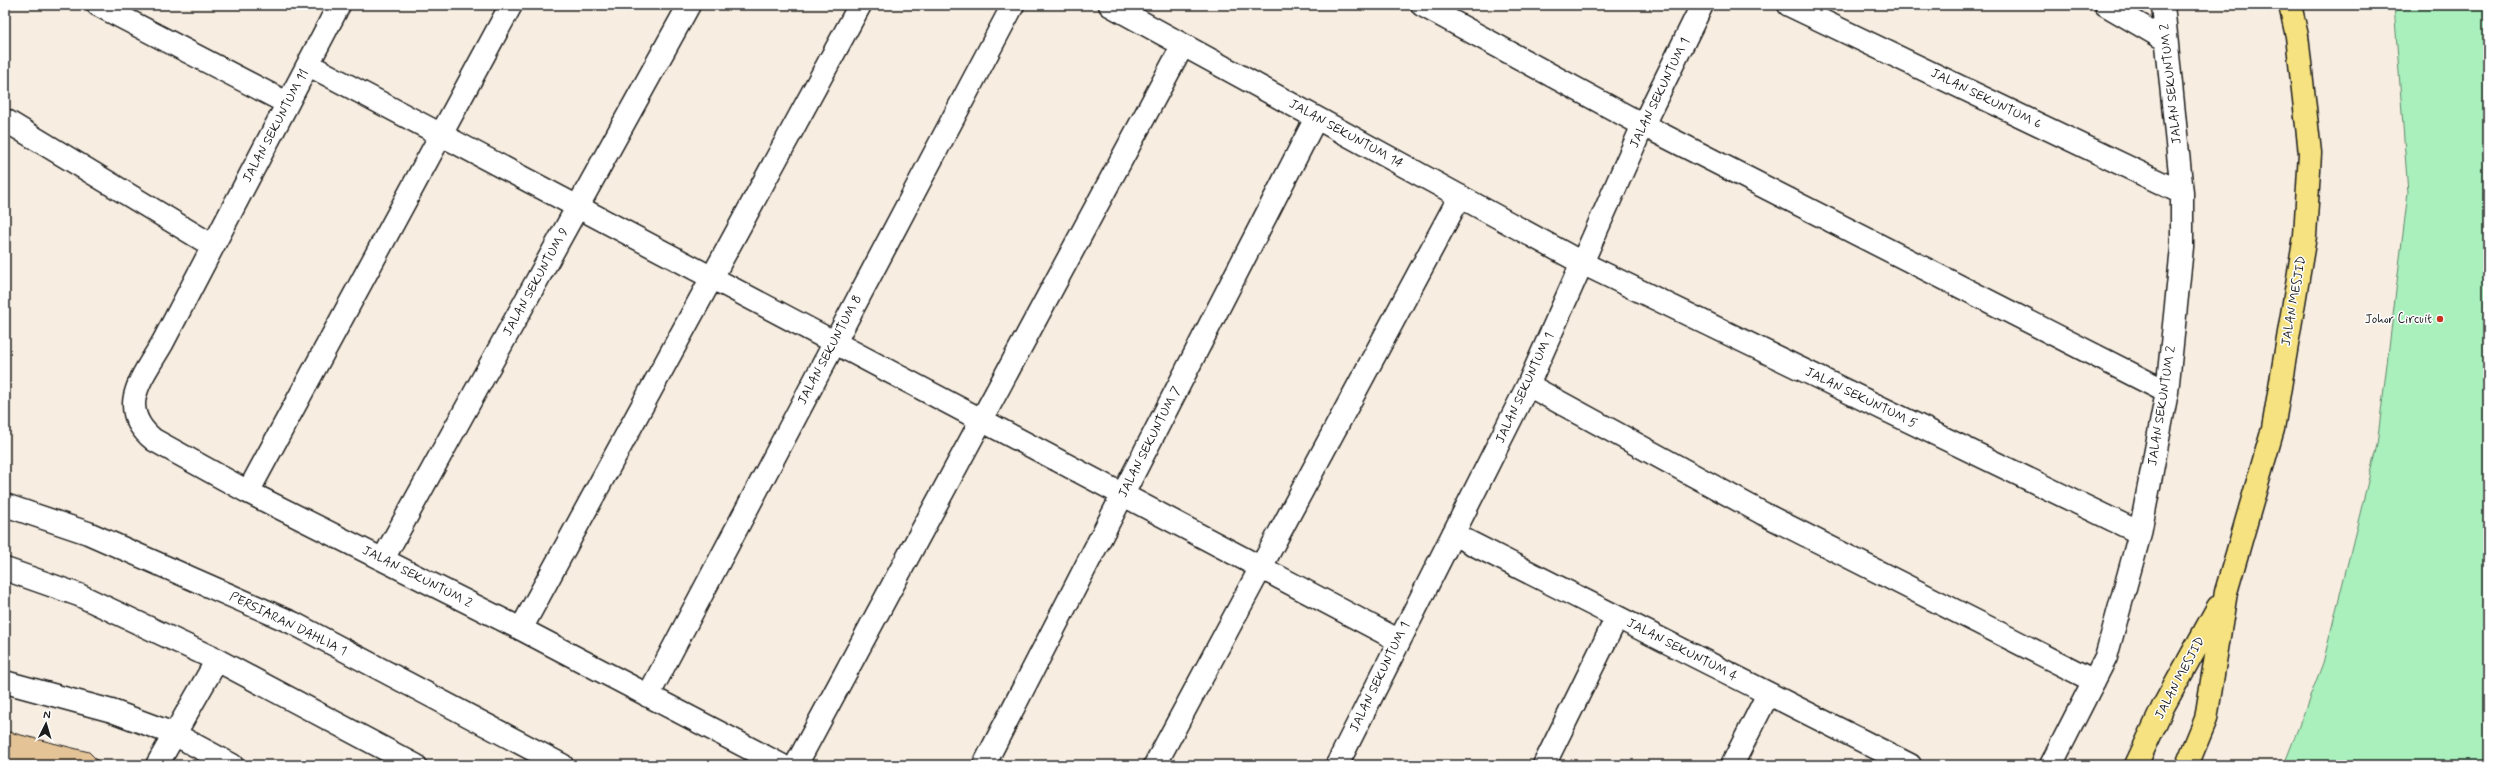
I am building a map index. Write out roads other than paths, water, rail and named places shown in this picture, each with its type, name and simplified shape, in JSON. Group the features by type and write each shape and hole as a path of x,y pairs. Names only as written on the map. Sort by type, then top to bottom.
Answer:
{"main road":[{"name":"JALAN MESJID","path":"2187,765 2206,719 2226,592 2273,429 2305,236 2310,153 2297,36 2290,5"},
{"name":"JALAN MESJID","path":"2136,765 2163,707 2226,592"}],"street":[{"path":"98,5 287,103"},
{"name":"JALAN SEKUNTUM 11","path":"163,342 339,5"},
{"path":"248,492 511,5"},
{"name":"JALAN SEKUNTUM 9","path":"382,559 689,5"},
{"path":"521,630 860,5"},
{"name":"JALAN SEKUNTUM 8","path":"648,696 1013,5"},
{"name":"JALAN SEKUNTUM 14","path":"1110,5 1582,263"},
{"path":"1422,5 1643,125 2167,392"},
{"name":"JALAN SEKUNTUM 1","path":"1337,765 1398,640 1528,385 1643,125 1702,5"},
{"name":"JALAN SEKUNTUM 6","path":"1789,5 2182,192"},
{"path":"2106,5 2166,40"},
{"name":"JALAN SEKUNTUM 2","path":"2051,765 2106,657 2140,534 2167,392 2182,248 2182,192 2166,40 2164,5"},
{"path":"796,765 1183,45"},
{"path":"309,65 1398,640"},
{"name":"JALAN SEKUNTUM 7","path":"984,765 1316,118"},
{"path":"5,120 213,246"},
{"path":"1155,765 1460,196"},
{"name":"JALAN SEKUNTUM 5","path":"1582,263 2140,534"},
{"name":"JALAN SEKUNTUM 2","path":"163,342 138,386 133,402 134,417 142,431 154,440 248,492 521,630 781,765"},
{"path":"1528,385 1764,514 2094,681"},
{"name":"PERSIARAN DAHLIA 1","path":"5,505 88,533 293,623 562,765"},
{"name":"JALAN SEKUNTUM 4","path":"1453,534 1768,694 1887,760 1910,765"},
{"path":"5,570 79,595 217,660 415,765"},
{"path":"1544,765 1617,616"},
{"path":"157,765 217,660"},
{"path":"5,682 112,711 174,734 232,765"},
{"path":"1732,765 1768,694"}],"place":[{"name":"Johor Circuit","path":"2440,319"}]}
